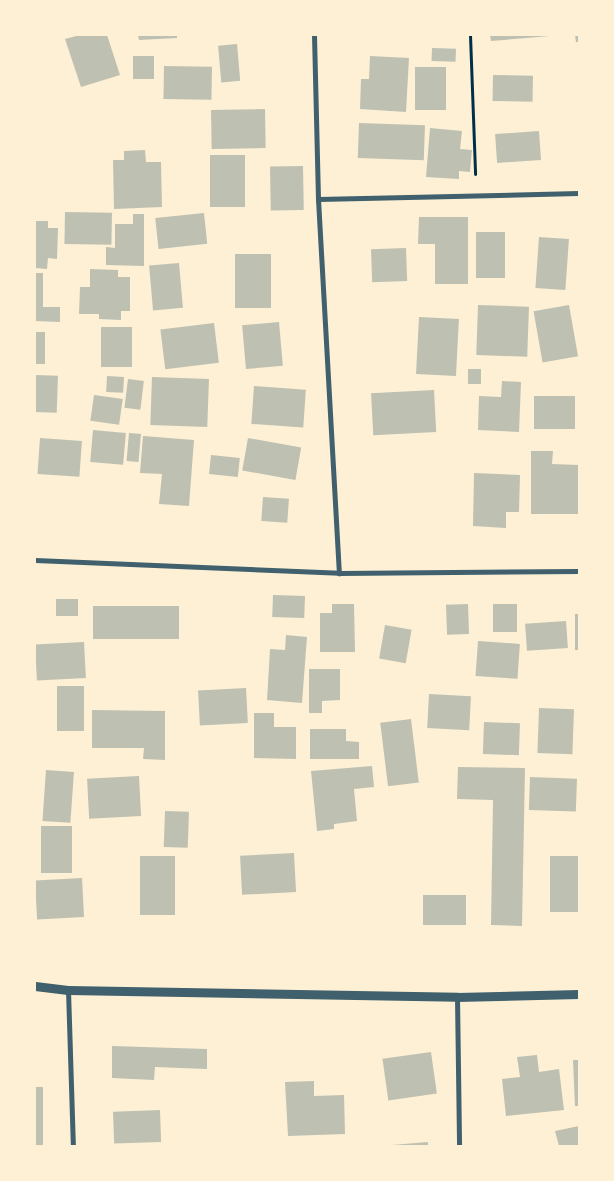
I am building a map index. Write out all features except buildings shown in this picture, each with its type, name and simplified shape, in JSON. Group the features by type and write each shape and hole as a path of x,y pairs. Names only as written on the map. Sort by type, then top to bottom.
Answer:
{"street":[{"path":"314,35 318,199 339,572"},
{"path":"318,199 579,193"},
{"path":"35,560 339,572 579,571"},
{"path":"35,986 68,990 457,997 579,994"},
{"path":"68,990 73,1146"},
{"path":"457,997 459,1146"}],"path":[{"path":"470,35 475,194"}]}
